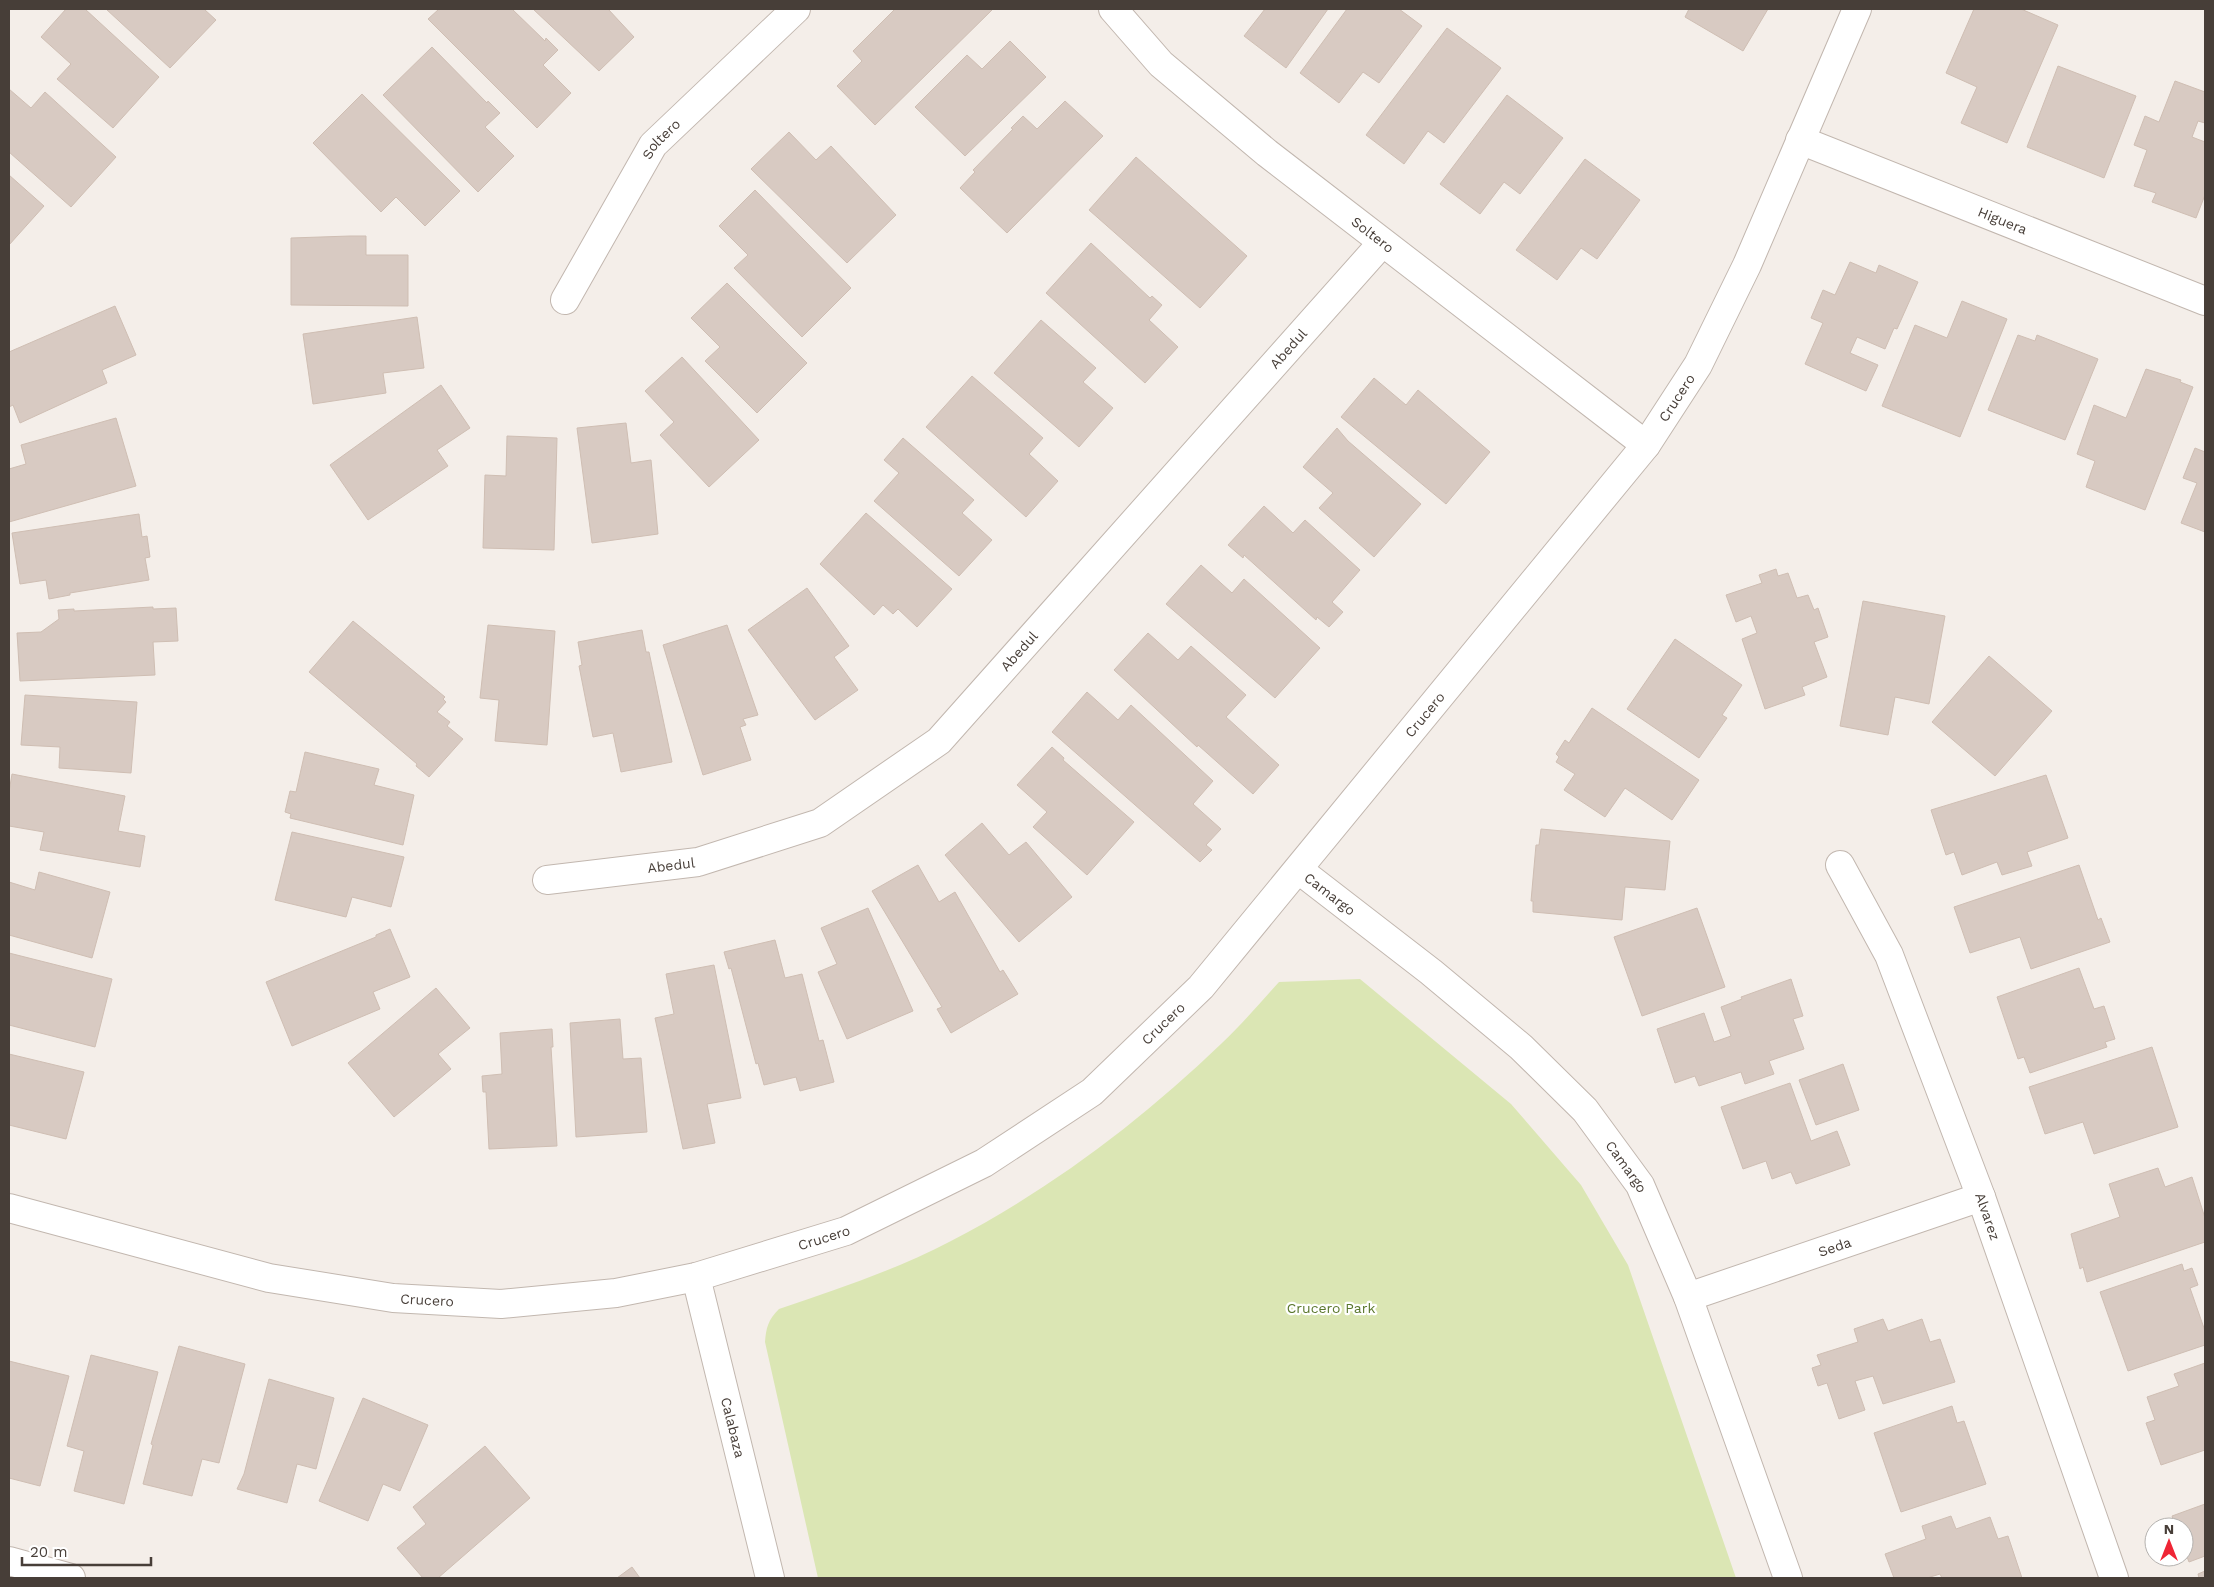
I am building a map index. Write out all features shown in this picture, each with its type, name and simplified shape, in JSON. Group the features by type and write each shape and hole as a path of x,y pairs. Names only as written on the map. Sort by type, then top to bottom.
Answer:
{"street":[{"name":"Soltero","path":"566,300 653,145 796,9"},
{"name":"Soltero","path":"1113,9 1161,64 1267,153 1646,445"},
{"name":"Crucero","path":"9,1208 269,1278 393,1298 501,1304 616,1293 696,1277 846,1231 984,1163 1092,1092 1201,987 1646,445 1698,365 1747,266 1857,9"},
{"name":"Higuera","path":"1800,140 2205,301"},
{"name":"Abedul","path":"547,880 698,862 820,823 939,741 1382,243"},
{"name":"Alvarez","path":"1840,864 1889,955 1981,1197 2114,1578"},
{"name":"Camargo","path":"1299,870 1431,972 1521,1047 1585,1110 1640,1185 1688,1296 1788,1578"},
{"name":"Seda","path":"1688,1296 1981,1197"},
{"name":"Calabaza","path":"696,1277 770,1578"},
{"path":"9,1561 71,1578"}],"green space":[{"name":"Crucero Park","path":"1360,979 1511,1104 1581,1185 1628,1265 1736,1578 818,1578 765,1342 768,1324 775,1313 779,1309 909,1261 951,1241 1024,1199 1094,1152 1160,1100 1222,1043 1279,982"}],"building":[{"path":"66,9 85,9 159,77 113,128 57,79 71,64 41,37"},
{"path":"106,9 204,9 216,20 170,68"},
{"path":"439,9 512,9 545,41 546,38 558,50 543,65 571,93 537,128 428,19"},
{"path":"533,9 608,9 634,37 599,71"},
{"path":"895,9 993,9 875,125 837,86 862,61 853,51"},
{"path":"1265,9 1328,9 1286,68 1244,36"},
{"path":"1347,9 1399,9 1422,26 1379,83 1363,72 1339,103 1300,73"},
{"path":"1689,9 1768,9 1743,51 1685,17"},
{"path":"1974,9 2021,9 2058,25 2007,143 1961,123 1977,87 1946,73"},
{"path":"1447,28 1501,68 1444,143 1428,131 1404,164 1366,135"},
{"path":"1010,41 1046,77 965,156 915,107 967,55 982,69"},
{"path":"432,47 487,103 488,101 500,113 485,127 514,156 478,192 383,95"},
{"path":"2058,66 2136,96 2104,178 2027,147"},
{"path":"2175,81 2205,92 2205,123 2198,121 2192,137 2205,142 2205,195 2196,218 2152,202 2156,193 2134,186 2147,150 2134,145 2145,116 2159,122"},
{"path":"9,89 31,108 45,92 116,157 71,207 9,152"},
{"path":"362,94 460,191 425,226 396,197 381,212 313,143"},
{"path":"1507,95 1563,138 1520,194 1504,182 1480,214 1440,184"},
{"path":"1065,101 1103,136 1007,233 960,188 975,172 973,170 1023,116 1037,129"},
{"path":"789,132 816,160 831,146 896,215 847,263 751,169"},
{"path":"1136,157 1247,256 1200,308 1089,210"},
{"path":"1585,159 1640,200 1597,259 1581,248 1557,280 1516,250"},
{"path":"9,175 44,206 9,245"},
{"path":"755,190 851,288 802,337 734,268 748,255 719,226"},
{"path":"366,236 366,255 408,255 408,306 291,305 291,238"},
{"path":"1091,243 1150,298 1152,296 1162,305 1149,320 1178,347 1145,383 1046,293"},
{"path":"1850,262 1876,273 1879,265 1918,282 1897,329 1894,328 1885,349 1857,337 1850,353 1878,365 1866,391 1805,364 1823,323 1811,318 1823,290 1835,295"},
{"path":"727,283 807,363 757,413 705,361 720,347 691,318"},
{"path":"1962,301 2007,319 1960,437 1882,406 1915,325 1947,338"},
{"path":"115,306 136,355 102,370 107,383 20,423 13,405 9,407 9,352"},
{"path":"417,317 424,368 383,373 386,393 313,404 303,334"},
{"path":"1041,320 1096,368 1083,382 1113,408 1079,447 994,373"},
{"path":"2018,335 2035,341 2037,335 2098,359 2065,440 1988,410"},
{"path":"682,357 759,440 709,487 660,435 674,422 645,391"},
{"path":"2146,369 2181,380 2180,382 2193,387 2145,510 2086,487 2095,461 2077,454 2094,405 2126,418"},
{"path":"972,376 1043,438 1029,454 1058,481 1026,517 926,427"},
{"path":"1374,378 1406,405 1418,390 1490,452 1446,504 1341,417"},
{"path":"441,385 470,428 437,450 448,466 368,520 330,465"},
{"path":"116,418 136,486 9,522 9,469 26,464 21,445"},
{"path":"626,423 631,463 651,460 658,534 592,543 577,428"},
{"path":"1337,428 1348,441 1421,504 1374,557 1319,508 1333,493 1303,467"},
{"path":"507,436 557,438 554,550 483,548 485,475 506,476"},
{"path":"903,438 974,500 962,513 992,540 959,576 874,501 899,473 884,460"},
{"path":"2195,448 2205,452 2205,532 2181,523 2197,483 2183,478"},
{"path":"1264,506 1293,533 1305,520 1360,570 1332,602 1343,612 1329,627 1317,617 1316,620 1244,555 1243,558 1228,545"},
{"path":"866,513 952,589 917,627 898,609 893,614 883,605 874,615 820,564"},
{"path":"139,514 142,537 147,536 150,557 145,558 149,580 70,593 70,595 49,599 46,580 20,584 12,533"},
{"path":"1201,565 1232,593 1244,579 1320,648 1275,698 1166,604"},
{"path":"1776,569 1778,576 1788,573 1797,598 1808,595 1814,610 1818,608 1828,637 1814,642 1827,677 1802,687 1805,695 1765,709 1742,639 1757,633 1751,616 1736,622 1726,595 1762,583 1759,575"},
{"path":"807,588 849,646 834,657 858,690 815,720 748,630"},
{"path":"1863,601 1945,616 1929,704 1895,697 1888,735 1840,726"},
{"path":"153,607 153,609 176,608 178,641 153,642 155,675 20,681 17,633 41,632 59,619 58,610 74,609 74,611"},
{"path":"353,621 445,697 443,699 446,702 437,712 450,722 447,726 463,739 429,777 416,766 417,764 309,672"},
{"path":"488,625 555,631 547,745 495,741 499,700 480,698"},
{"path":"727,625 758,715 743,719 746,725 740,727 751,760 703,775 663,645"},
{"path":"642,630 646,652 649,652 672,762 621,772 613,733 593,737 579,666 582,665 578,642"},
{"path":"1148,633 1178,660 1191,646 1246,695 1226,717 1279,765 1253,794 1198,745 1197,747 1114,670"},
{"path":"1675,639 1742,685 1722,715 1727,718 1699,758 1627,709"},
{"path":"1989,656 2052,711 1995,776 1932,722"},
{"path":"1087,692 1118,720 1131,705 1213,781 1193,804 1221,829 1206,845 1212,850 1200,862 1052,732"},
{"path":"25,695 137,702 131,773 59,768 60,747 21,745"},
{"path":"1592,708 1699,780 1672,820 1625,788 1605,817 1564,790 1575,774 1556,762 1559,757 1556,754 1565,740 1569,743"},
{"path":"1052,747 1064,758 1063,760 1134,822 1087,875 1033,827 1047,812 1017,785"},
{"path":"305,752 379,769 374,785 414,795 403,845 290,818 291,814 285,812 290,791 296,792"},
{"path":"12,774 125,796 118,831 145,836 140,867 40,850 44,832 9,826 9,792"},
{"path":"2046,775 2068,838 2027,852 2032,866 2002,875 1997,862 1962,875 1954,852 1946,855 1931,810"},
{"path":"982,823 1009,855 1026,842 1072,897 1019,942 945,855"},
{"path":"1541,829 1670,841 1665,890 1625,887 1622,920 1533,912 1533,901 1531,901 1536,845 1539,845"},
{"path":"292,832 404,857 391,907 352,897 346,917 275,900"},
{"path":"918,865 939,902 955,892 1000,972 1003,970 1018,994 951,1033 937,1009 942,1007 872,891"},
{"path":"2079,865 2098,920 2101,918 2110,942 2031,969 2020,937 1970,953 1954,907"},
{"path":"39,872 110,892 92,958 9,935 9,882 35,890"},
{"path":"868,908 913,1011 847,1039 818,972 837,964 821,928"},
{"path":"1697,908 1725,987 1642,1016 1614,937"},
{"path":"390,929 410,977 373,992 380,1009 292,1046 266,982 376,937 376,935"},
{"path":"775,940 785,978 802,974 819,1041 823,1040 834,1082 800,1091 796,1077 764,1085 758,1063 756,1064 731,968 729,969 724,952"},
{"path":"9,953 112,979 95,1047 9,1025"},
{"path":"714,965 741,1098 707,1104 715,1143 683,1149 655,1018 674,1014 666,974"},
{"path":"2079,968 2094,1009 2104,1006 2115,1039 2105,1042 2107,1047 2030,1073 2024,1057 2018,1059 1997,997"},
{"path":"1791,979 1803,1016 1793,1019 1804,1049 1769,1061 1774,1074 1745,1084 1741,1072 1699,1086 1695,1076 1675,1083 1657,1029 1704,1013 1714,1042 1731,1036 1721,1007 1742,999 1741,997"},
{"path":"436,988 470,1028 438,1054 451,1069 394,1117 348,1063"},
{"path":"620,1019 623,1059 641,1058 647,1132 576,1137 570,1023"},
{"path":"552,1029 553,1047 551,1047 557,1146 489,1149 486,1092 483,1092 482,1076 502,1074 500,1033"},
{"path":"2152,1047 2178,1127 2094,1154 2083,1122 2045,1134 2029,1087"},
{"path":"9,1054 84,1072 66,1139 9,1125"},
{"path":"1843,1064 1859,1110 1816,1125 1799,1080"},
{"path":"1790,1083 1811,1141 1837,1131 1850,1165 1796,1184 1791,1172 1772,1179 1766,1161 1743,1169 1721,1107"},
{"path":"2158,1168 2165,1187 2192,1177 2205,1218 2205,1242 2087,1282 2083,1267 2080,1269 2071,1234 2120,1217 2109,1184"},
{"path":"2182,1264 2184,1271 2192,1268 2198,1285 2190,1288 2205,1331 2205,1345 2128,1371 2100,1292"},
{"path":"1883,1319 1888,1331 1922,1319 1930,1342 1940,1339 1955,1382 1883,1404 1873,1376 1855,1381 1865,1410 1839,1419 1827,1383 1818,1386 1812,1368 1821,1365 1817,1355 1858,1342 1854,1329"},
{"path":"179,1346 245,1364 219,1463 202,1459 192,1496 143,1484 153,1445 151,1444"},
{"path":"91,1355 158,1372 124,1504 74,1491 84,1451 67,1446"},
{"path":"9,1361 69,1376 40,1486 9,1478"},
{"path":"2205,1363 2205,1450 2161,1465 2146,1423 2155,1420 2147,1397 2179,1386 2174,1374"},
{"path":"269,1379 334,1398 316,1469 297,1464 287,1503 237,1489 244,1474"},
{"path":"363,1398 428,1425 400,1491 383,1484 368,1521 319,1501"},
{"path":"1952,1406 1957,1423 1964,1421 1986,1484 1901,1512 1874,1433"},
{"path":"485,1446 530,1498 438,1578 423,1578 397,1548 426,1524 413,1507"},
{"path":"2205,1504 2205,1556 2194,1560 2194,1517 2172,1516"},
{"path":"1951,1516 1956,1529 1990,1517 1998,1539 2008,1536 2022,1578 1942,1578 1940,1574 1927,1578 1894,1578 1885,1554 1926,1539 1922,1526"},
{"path":"632,1567 640,1578 617,1578"},
{"path":"2205,1571 2205,1578 2199,1578 2198,1574"}]}
